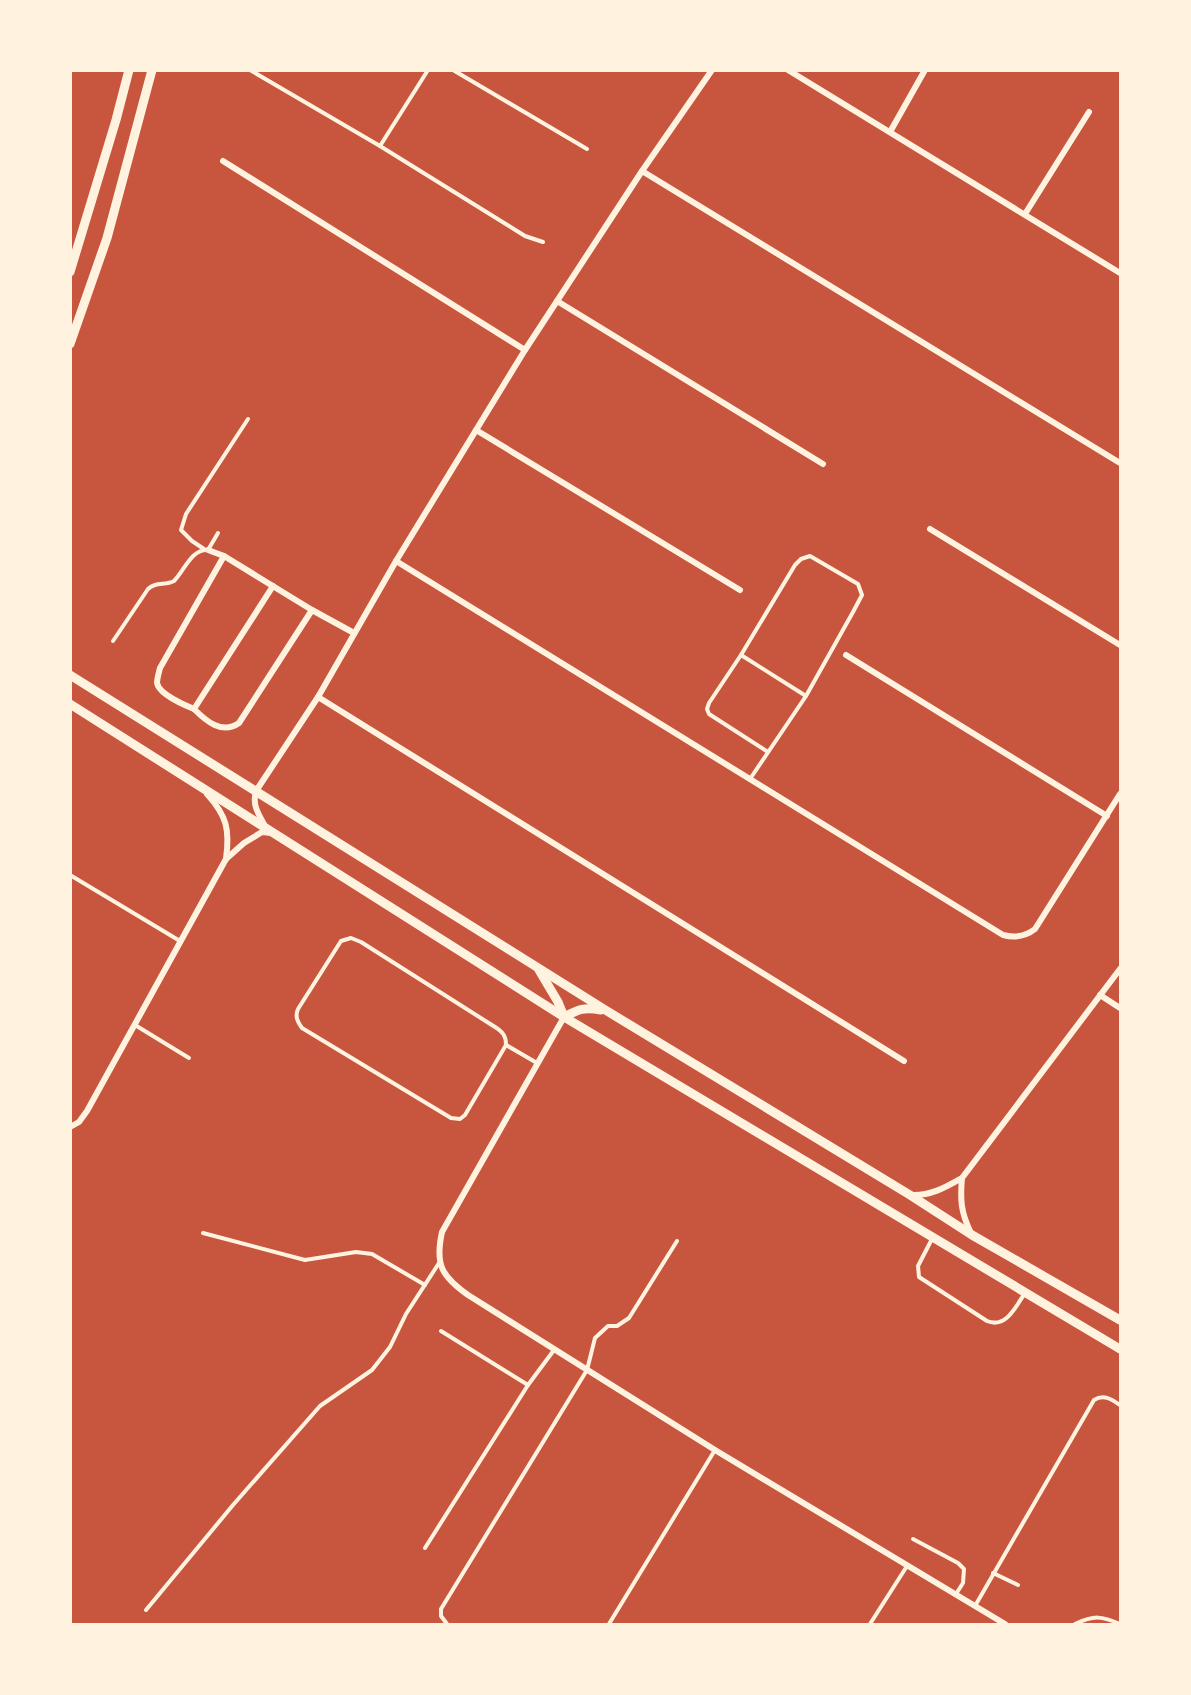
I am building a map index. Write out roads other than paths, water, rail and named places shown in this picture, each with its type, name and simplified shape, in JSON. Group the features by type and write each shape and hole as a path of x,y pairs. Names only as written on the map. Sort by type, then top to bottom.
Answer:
{"street":[{"path":"71,267 129,70"},
{"path":"70,344 107,238 152,70"},
{"path":"271,831 255,807 256,791 318,697 396,561 525,350 642,171 712,70"},
{"path":"788,70 1120,273"},
{"path":"890,132 925,70"},
{"path":"1024,214 1089,112"},
{"path":"223,161 525,350"},
{"path":"642,171 1120,463"},
{"path":"557,301 823,464"},
{"path":"476,430 740,590"},
{"path":"930,529 1120,645"},
{"path":"206,549 224,556 354,633"},
{"path":"224,556 160,668 157,684 161,690 194,709 213,725 232,728 239,723 312,610"},
{"path":"396,561 1003,935 1018,937 1035,929 1120,794"},
{"path":"194,709 273,586"},
{"path":"846,655 1107,816"},
{"path":"70,675 537,968 972,1235 1120,1320"},
{"path":"318,697 904,1061"},
{"path":"70,704 564,1017 1120,1349"},
{"path":"201,787 218,806 225,822 229,840 226,860"},
{"path":"70,1127 79,1122 87,1111 226,860 244,843 262,832 271,831"},
{"path":"537,968 558,1002 564,1017"},
{"path":"910,1195 922,1196 935,1192 962,1178 1120,969"},
{"path":"1100,995 1120,1008"},
{"path":"607,1011 578,1009 564,1017 442,1232 438,1248 439,1263 445,1274 458,1288 554,1350 715,1450 1005,1624"},
{"path":"962,1178 960,1199 964,1219 972,1235"}],"lane":[{"path":"250,70 380,146 525,236 543,242"},
{"path":"380,146 428,70"},
{"path":"453,70 587,149"},
{"path":"206,549 192,542 181,530 186,514 248,419"},
{"path":"113,641 148,589 152,585 174,581 192,556 206,549 218,533"},
{"path":"750,779 806,696 861,598 862,592 858,584 810,556 801,559 795,565 706,710 768,752"},
{"path":"741,655 806,696"},
{"path":"70,875 180,941"},
{"path":"351,938 361,942 500,1030 506,1039 506,1045 465,1115 456,1119 302,1028 296,1013 341,941 351,938"},
{"path":"135,1024 189,1058"},
{"path":"506,1045 537,1063"},
{"path":"203,1233 305,1260 357,1252 372,1254 425,1285"},
{"path":"933,1237 918,1266 919,1277 987,1321 993,1324 1007,1318 1025,1292"},
{"path":"447,1624 441,1616 441,1609 587,1370 595,1338 608,1326 617,1326 629,1318 677,1241"},
{"path":"146,1610 233,1505 320,1407 372,1370 390,1347 406,1314 439,1263"},
{"path":"441,1331 528,1385"},
{"path":"425,1548 528,1385 554,1350"},
{"path":"975,1606 1094,1400 1100,1396 1107,1397 1120,1405"},
{"path":"609,1624 715,1450"},
{"path":"913,1539 958,1563 964,1569 963,1583 956,1594"},
{"path":"870,1624 907,1566"},
{"path":"993,1573 1018,1586"},
{"path":"1075,1624 1088,1618 1104,1617 1120,1624"}]}
